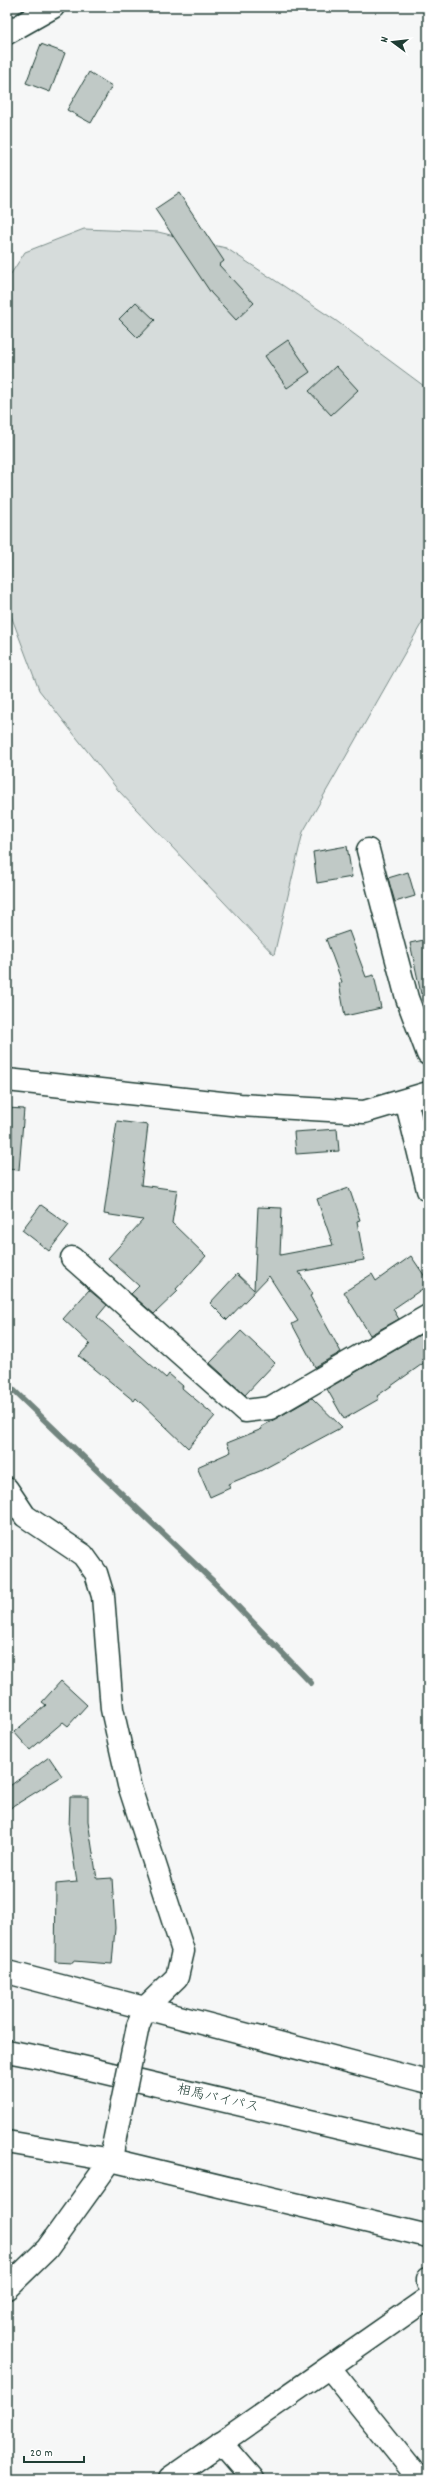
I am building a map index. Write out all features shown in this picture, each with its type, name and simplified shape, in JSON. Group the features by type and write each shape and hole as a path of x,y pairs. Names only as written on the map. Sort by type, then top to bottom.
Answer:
{"main road":[{"path":"7,33 53,7"},
{"path":"368,850 407,998 428,1054"},
{"path":"7,1080 232,1104 364,1112 428,1094"},
{"path":"406,1100 428,1190"},
{"path":"72,1258 245,1411 270,1408 428,1316"},
{"path":"7,1489 25,1516 83,1555 96,1573 103,1596 112,1709 129,1785 183,1951 177,1977 142,2017 112,2151 47,2249 7,2288"},
{"path":"7,1972 142,2017 428,2082"},
{"name":"相馬バイパス","path":"7,2051 56,2060 428,2148"},
{"path":"7,2142 112,2151 428,2236"},
{"path":"169,2479 428,2298"},
{"path":"329,2367 418,2479"},
{"path":"221,2442 253,2479"}],"shaded area":[{"path":"84,229 158,232 226,248 335,320 428,389 428,612 303,832 274,955 118,790 39,690 7,605 7,280 25,252"}],"building":[{"path":"41,44 65,53 50,92 26,83"},
{"path":"89,72 112,86 91,123 67,110"},
{"path":"179,193 224,261 219,265 254,303 236,320 211,293 155,209"},
{"path":"136,302 155,320 138,338 119,319"},
{"path":"288,340 310,372 287,388 265,356"},
{"path":"336,366 358,390 331,415 309,391"},
{"path":"347,846 352,877 317,883 313,852"},
{"path":"408,872 415,896 395,902 388,878"},
{"path":"349,931 366,977 374,975 381,1008 345,1016 339,983 342,982 326,939"},
{"path":"428,939 428,993 421,994 410,943"},
{"path":"7,1108 24,1109 19,1170 7,1169"},
{"path":"117,1121 148,1125 141,1185 177,1190 172,1223 206,1256 176,1289 178,1291 154,1314 131,1294 139,1286 108,1258 143,1220 104,1214"},
{"path":"337,1129 339,1151 296,1154 294,1132"},
{"path":"349,1188 360,1220 357,1221 364,1260 299,1272 313,1294 310,1296 341,1352 315,1367 292,1324 298,1321 269,1276 227,1320 210,1303 237,1274 254,1290 258,1207 282,1208 280,1255 333,1245 317,1199"},
{"path":"41,1205 69,1225 49,1251 22,1230"},
{"path":"411,1256 428,1281 428,1285 393,1309 399,1319 370,1335 344,1292 372,1274 376,1281"},
{"path":"89,1290 107,1305 97,1317 166,1378 169,1374 183,1386 182,1388 215,1416 188,1448 136,1398 134,1401 79,1356 90,1344 63,1319"},
{"path":"428,1330 428,1360 377,1396 379,1399 344,1419 327,1389"},
{"path":"241,1331 275,1363 245,1395 210,1363"},
{"path":"312,1398 342,1427 260,1471 228,1484 230,1488 210,1497 197,1467 231,1452 227,1443 262,1429 261,1427"},
{"path":"61,1681 87,1705 68,1726 63,1722 30,1750 14,1732 46,1705 42,1702"},
{"path":"49,1757 62,1776 7,1810 7,1788"},
{"path":"70,1797 88,1797 88,1821 97,1879 112,1878 115,1928 112,1964 73,1961 73,1963 55,1962 56,1884 77,1882 69,1829"}],"waterway":[{"path":"7,1384 218,1586 311,1683"}]}
